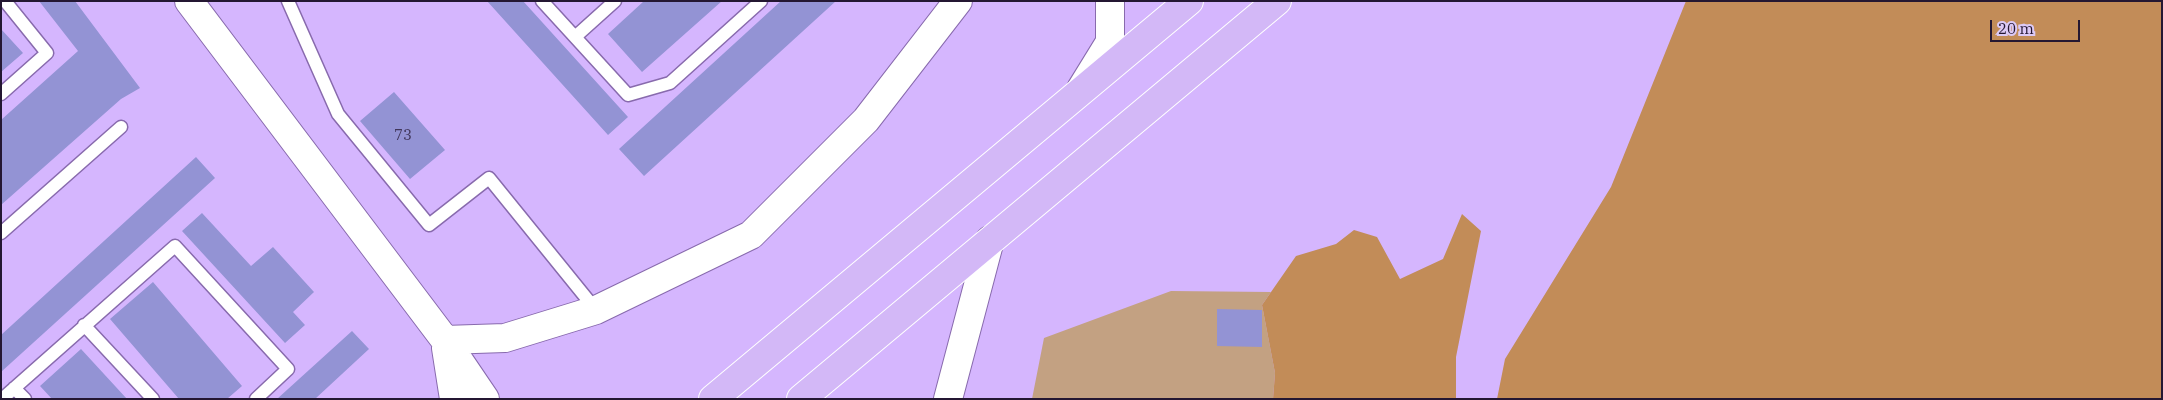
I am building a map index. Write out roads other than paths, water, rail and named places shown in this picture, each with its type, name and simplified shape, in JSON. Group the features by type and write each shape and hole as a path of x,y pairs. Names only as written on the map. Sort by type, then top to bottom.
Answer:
{"highway":[{"path":"713,399 1189,1"},
{"path":"801,399 1277,1"}],"street":[{"path":"189,1 445,340 485,399"},
{"path":"445,340 505,338 596,310 751,235 866,120 958,1"},
{"path":"1077,95 1110,42 1110,1"},
{"path":"948,399 990,240"},
{"path":"445,340 454,399"}],"lane":[{"path":"1,94 47,53 5,1"},
{"path":"288,1 338,114 429,225 489,178 596,310"},
{"path":"542,1 628,95 670,83 762,1"},
{"path":"575,37 615,1"},
{"path":"1,233 122,127"},
{"path":"2,399 175,246 288,369 256,399"},
{"path":"84,325 153,399"},
{"path":"14,388 25,399"}]}
